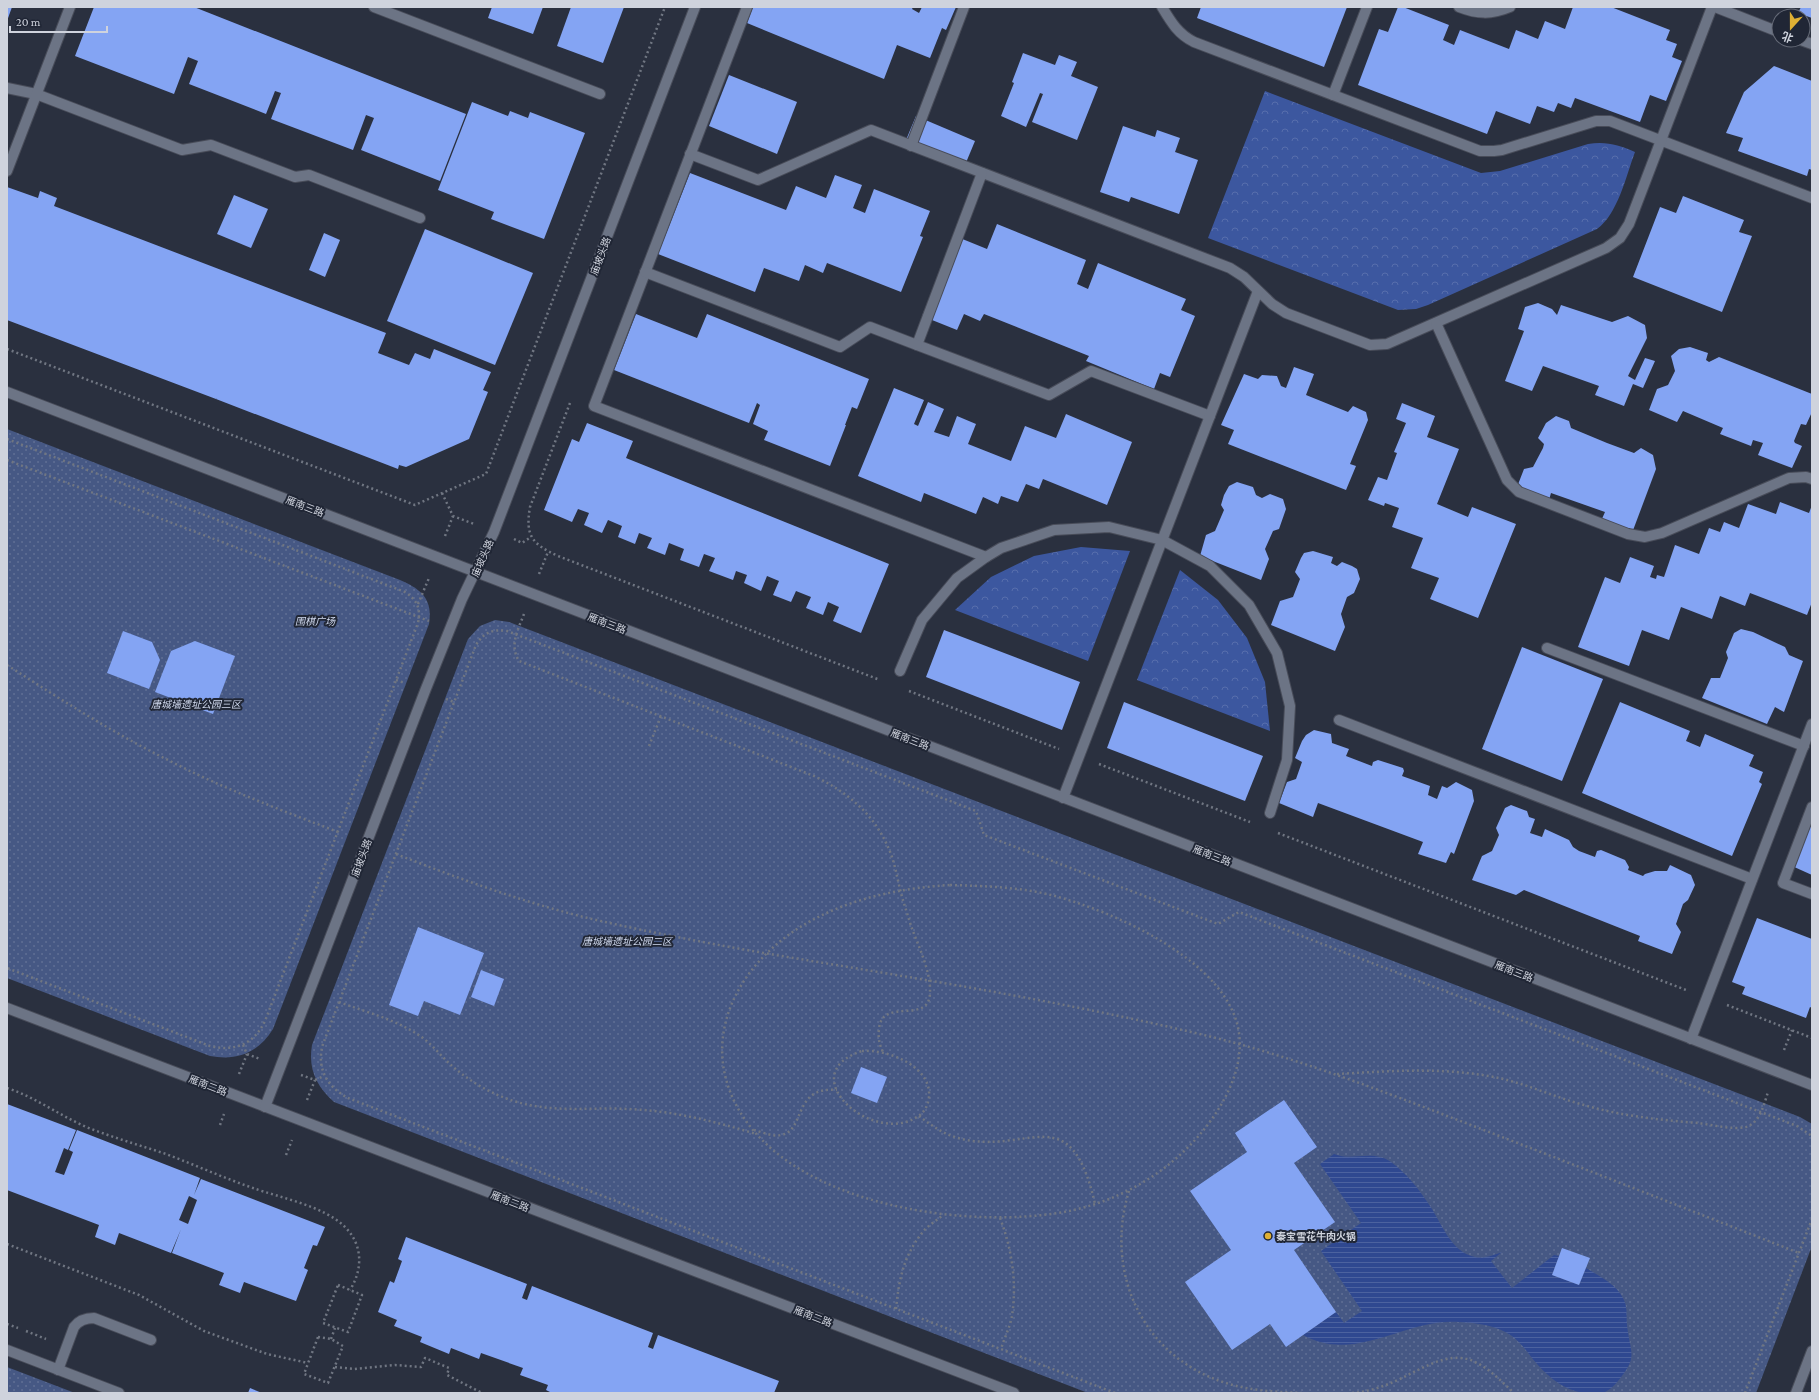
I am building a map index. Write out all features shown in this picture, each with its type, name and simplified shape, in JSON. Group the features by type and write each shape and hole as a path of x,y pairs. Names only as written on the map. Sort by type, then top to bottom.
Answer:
{"street":[{"path":"7,171 70,7"},
{"path":"374,7 600,94"},
{"name":"庙坡头路","path":"265,1107 425,691 457,611 494,532 695,7"},
{"path":"747,7 594,406 986,557"},
{"path":"911,146 964,7"},
{"path":"1162,7 1176,29 1187,39 1480,151 1494,152 1596,121 1610,121 1812,198"},
{"path":"1333,95 1367,7"},
{"path":"1458,7 1477,13 1486,14 1494,13 1510,7"},
{"path":"690,154 758,180 871,130 1230,268 1244,277 1272,304 1286,313 1370,345 1387,344 1614,244 1629,224 1714,7 1771,29"},
{"path":"7,88 36,94 182,150 211,145 295,177 309,175 420,218"},
{"path":"917,344 982,173"},
{"path":"645,272 840,347 870,327 1049,395 1091,371 1210,416"},
{"path":"1063,798 1258,291"},
{"path":"1436,323 1507,480 1519,492 1628,534 1645,537 1662,533 1789,478 1806,477 1812,479"},
{"name":"雁南三路","path":"7,392 1812,1085"},
{"path":"900,671 922,620 957,578 986,557 1002,548 1054,530 1109,527 1162,540 1210,566 1249,605 1277,653 1290,706 1287,760 1270,813"},
{"path":"1547,648 1804,746"},
{"path":"1339,720 1752,879"},
{"path":"1691,1038 1812,724"},
{"path":"1812,807 1783,883 1812,894"},
{"name":"雁南二路","path":"7,1008 1014,1393"},
{"path":"58,1370 76,1324 86,1318 94,1318 151,1340"},
{"path":"7,1350 119,1393"},
{"path":"1796,1393 1812,1351"}],"path":[{"path":"7,349 415,506 486,474 665,7"},
{"path":"570,403 530,507 527,523 531,537 541,548 886,682"},
{"path":"7,439 405,592 413,597 418,604 420,617 265,1021 257,1035 243,1045 227,1048 210,1046 7,968"},
{"path":"7,460 420,617"},
{"path":"442,493 453,516"},
{"path":"548,552 513,645 514,654 519,661 803,771 840,790 865,812 883,835 895,867 900,891 929,981 929,1000 923,1007 914,1010 892,1012 884,1015 881,1019 878,1034 879,1043 883,1052"},
{"path":"1115,1393 341,1095 328,1083 320,1060 322,1047 476,645 481,637 489,632 498,630 516,635 976,811 984,834 1035,854 1218,924 1239,912 1797,1126 1812,1136"},
{"path":"7,665 98,722 171,762 245,796 338,832"},
{"path":"908,691 1251,822"},
{"path":"649,746 661,716"},
{"path":"1273,831 1812,1038"},
{"path":"396,854 501,892 590,918 767,953 1084,1008 1190,1031 1240,1045 1334,1074 1613,1179 1799,1253"},
{"path":"950,885 983,885 1015,888 1054,896 1112,915 1162,942 1189,960 1220,992 1231,1008 1237,1025 1240,1045 1236,1070 1230,1088 1209,1123 1190,1145 1175,1159 1154,1176 1130,1190 1095,1204 1044,1215 1000,1218 973,1217 943,1214 888,1204 836,1187 797,1167 778,1154 753,1130 739,1110 728,1085 722,1058 722,1040 726,1019 734,996 749,974 767,953 792,933 826,914 859,901 900,891 950,885"},
{"path":"339,1002 399,1025 420,1036 450,1064 470,1080 489,1091 511,1100 534,1106 556,1109 627,1109 656,1111 714,1121 756,1134"},
{"path":"1334,1074 1421,1070 1469,1073 1496,1077 1584,1105 1618,1113 1674,1122 1738,1127 1752,1125 1757,1120 1792,1030"},
{"path":"862,1052 883,1052 906,1062 918,1071 924,1079 928,1090 928,1102 926,1108 919,1116 911,1120 897,1124 874,1121 853,1110 843,1102 837,1090 834,1076 837,1066 842,1060 852,1054 862,1052"},
{"path":"7,1088 94,1130 166,1154 252,1188 316,1209 336,1219 352,1234 359,1253 359,1268 350,1290"},
{"path":"753,1130 776,1136 788,1133 794,1126 800,1111 810,1097 821,1091 837,1090"},
{"path":"919,1116 940,1131 961,1139 991,1142 1040,1137 1055,1138 1063,1141 1070,1146 1080,1161 1090,1184 1095,1204"},
{"path":"1130,1190 1121,1229 1123,1270 1135,1305 1145,1323 1156,1338 1189,1366 1224,1382 1247,1388 1302,1393"},
{"path":"896,1309 898,1281 907,1256 922,1233 943,1214"},
{"path":"1000,1218 1010,1250 1014,1284 1012,1317 1001,1349"},
{"path":"1745,1393 1812,1219"},
{"path":"7,1244 139,1295 204,1331 267,1354 308,1363"},
{"path":"338,1286 362,1295 348,1332 335,1328 323,1323 338,1286"},
{"path":"7,1324 67,1347"},
{"path":"331,1339 335,1328"},
{"path":"318,1337 331,1339 343,1346 328,1383 304,1374 318,1337"},
{"path":"335,1367 354,1369 395,1366 421,1367 425,1358 449,1368 446,1375 482,1393"},
{"path":"1352,1393 1381,1387 1439,1362 1458,1358 1468,1359 1478,1364 1514,1393"},
{"path":"1158,1393 1163,1393"}],"green space":[{"path":"1265,91 1481,173 1500,171 1588,144 1612,144 1635,152 1625,183 1616,204 1611,214 1597,229 1428,305 1416,309 1398,310 1208,238"},
{"name":"唐城墙遗址公园三区","path":"7,429 400,580 414,587 424,596 427,601 430,615 429,624 273,1029 261,1044 246,1053 229,1057 210,1056 7,978"},
{"path":"1081,547 1130,551 1088,661 955,610 991,577 1034,556"},
{"path":"1180,570 1218,600 1247,638 1265,682 1270,731 1137,680"},
{"name":"唐城墙遗址公园二区","path":"495,620 509,622 1800,1117 1812,1124 1812,1246 1756,1393 1088,1393 334,1102 322,1090 312,1069 312,1045 468,639 480,626"},
{"path":"7,1367 75,1393 7,1393"}],"shaded area":[{"path":"1334,1154 1349,1157 1376,1156 1391,1162 1416,1186 1433,1210 1447,1235 1459,1249 1466,1254 1475,1257 1489,1256 1502,1252 1491,1261 1512,1288 1554,1255 1559,1256 1552,1275 1579,1285 1586,1268 1612,1284 1620,1293 1626,1305 1628,1335 1632,1354 1631,1360 1625,1372 1613,1387 1604,1392 1590,1394 1580,1392 1554,1380 1512,1336 1500,1329 1479,1324 1459,1322 1419,1326 1362,1343 1343,1345 1323,1343 1303,1335 1336,1312 1344,1323 1362,1311 1321,1251 1361,1223 1320,1164"}],"building":[{"path":"7,7 12,7 7,21"},
{"path":"94,7 194,7 466,114 440,181 361,150 374,118 366,115 353,150 271,119 281,93 275,91 266,114 189,84 198,61 188,57 174,94 75,56"},
{"path":"492,7 543,7 533,34 488,18"},
{"path":"571,7 624,7 603,63 557,46"},
{"path":"753,7 913,7 912,9 919,13 922,7 956,7 946,30 942,28 930,58 897,45 884,79 747,23"},
{"path":"1201,7 1347,7 1324,67 1197,18"},
{"path":"1398,7 1403,7 1449,25 1443,40 1454,45 1460,30 1509,49 1516,30 1538,39 1545,21 1565,29 1573,7 1611,7 1670,30 1666,40 1677,44 1672,57 1682,61 1666,101 1650,95 1640,122 1575,98 1571,108 1558,103 1554,112 1537,106 1530,124 1496,111 1487,134 1358,85 1379,29 1388,32"},
{"path":"1812,7 1812,18 1811,8 1800,8"},
{"path":"1023,53 1055,65 1059,55 1077,62 1071,76 1098,87 1077,140 1032,122 1043,94 1040,93 1026,127 1001,116 1014,83 1012,82"},
{"path":"1774,66 1812,81 1812,170 1809,169 1807,176 1738,151 1743,138 1726,133 1744,92"},
{"path":"729,75 797,102 777,154 709,126"},
{"path":"472,102 508,116 510,111 528,118 530,112 585,133 544,239 491,219 494,212 438,190"},
{"path":"916,116 975,141 965,165 906,140"},
{"path":"1123,126 1155,137 1157,130 1180,138 1175,152 1198,160 1179,214 1131,197 1129,202 1100,192"},
{"path":"690,173 786,210 796,186 826,198 835,175 862,185 853,208 865,213 874,189 930,211 920,236 923,237 901,292 827,263 823,273 805,265 799,281 764,268 755,292 658,254"},
{"path":"7,187 38,198 40,191 57,198 54,206 386,333 378,353 409,365 415,353 430,359 434,349 491,372 483,390 488,392 469,439 406,467 399,465 398,469 7,320"},
{"path":"234,195 268,209 251,248 217,234"},
{"path":"1683,196 1744,220 1739,232 1752,236 1722,312 1633,277 1660,207 1676,213"},
{"path":"997,224 1086,260 1077,284 1088,289 1098,263 1186,299 1181,310 1195,316 1170,377 1160,373 1154,389 1086,361 1089,356 984,314 980,321 964,314 957,330 922,316 955,236 987,249"},
{"path":"425,229 533,273 495,365 387,321"},
{"path":"324,233 340,240 325,277 309,270"},
{"path":"1538,303 1552,309 1557,315 1561,305 1612,322 1628,316 1645,325 1647,338 1628,376 1635,380 1645,358 1655,361 1643,388 1633,384 1624,406 1595,395 1599,386 1543,366 1532,391 1505,381 1524,331 1518,329 1525,307"},
{"path":"636,314 697,338 707,314 869,379 857,409 852,407 830,466 764,440 768,431 753,424 760,405 757,403 749,423 614,370"},
{"path":"1690,347 1708,353 1706,360 1709,362 1719,357 1812,394 1812,412 1806,425 1801,424 1794,441 1802,446 1792,468 1758,455 1763,443 1753,440 1751,446 1720,434 1723,428 1683,411 1677,422 1649,410 1657,389 1668,385 1675,371 1671,356 1679,349"},
{"path":"1294,367 1314,374 1306,395 1348,412 1353,406 1366,412 1368,420 1350,464 1356,466 1346,490 1228,444 1234,430 1221,425 1244,374 1258,379 1262,375 1277,376 1281,386 1286,388"},
{"path":"894,388 924,400 914,424 918,426 928,402 944,409 934,432 949,437 957,416 976,424 968,444 1011,461 1025,426 1056,438 1066,414 1132,442 1107,505 1043,479 1039,489 1026,484 1018,502 1001,496 998,504 983,497 976,514 924,493 921,502 858,476"},
{"path":"1402,403 1435,416 1427,437 1459,449 1437,504 1468,517 1472,507 1516,524 1478,618 1430,599 1439,578 1411,568 1423,538 1392,527 1399,508 1385,503 1384,506 1368,500 1378,477 1387,480 1397,453 1394,452 1406,423 1396,419"},
{"path":"1556,416 1569,421 1571,428 1607,443 1634,453 1641,448 1653,455 1656,469 1632,533 1601,521 1605,512 1551,493 1549,500 1517,487 1524,469 1533,467 1543,448 1544,444 1538,438 1546,423"},
{"path":"587,423 633,441 626,458 889,564 861,633 833,621 839,607 828,602 823,615 806,608 811,597 796,591 791,602 773,595 779,581 767,576 761,591 744,583 747,575 736,571 733,580 709,571 715,558 704,554 699,567 680,560 684,549 669,543 665,555 647,548 652,538 639,533 635,544 618,537 622,526 608,520 602,533 584,525 589,513 578,509 572,522 544,510 572,439 579,442"},
{"path":"1237,482 1253,487 1256,495 1262,498 1270,494 1283,499 1286,509 1279,529 1273,531 1265,549 1269,559 1261,580 1200,556 1206,535 1215,531 1224,510 1221,505 1224,495 1229,486"},
{"path":"1780,502 1809,513 1812,505 1812,602 1807,615 1750,593 1745,606 1720,596 1712,619 1681,607 1669,640 1642,630 1629,666 1578,647 1605,577 1620,583 1630,557 1654,566 1650,577 1656,579 1657,575 1664,577 1675,545 1699,554 1709,528 1720,532 1724,522 1739,528 1748,504 1776,514"},
{"path":"1313,551 1333,557 1331,563 1337,566 1342,562 1352,566 1357,569 1360,579 1354,593 1347,597 1341,614 1345,627 1335,651 1271,625 1280,601 1293,597 1300,579 1295,572 1301,558 1304,553"},
{"path":"1741,629 1753,632 1785,647 1789,655 1803,661 1784,712 1775,707 1767,724 1702,698 1711,678 1720,678 1728,658 1726,652 1734,633"},
{"path":"944,630 1080,682 1062,730 926,677"},
{"path":"123,631 152,642 160,660 149,689 107,673"},
{"path":"195,641 235,656 213,714 155,692 171,651"},
{"path":"1522,647 1603,679 1562,781 1482,749"},
{"path":"1124,702 1263,756 1245,801 1107,748"},
{"path":"1620,702 1690,731 1686,741 1700,747 1705,734 1754,755 1749,766 1763,772 1759,782 1762,784 1732,856 1582,793"},
{"path":"1314,730 1331,734 1332,743 1349,749 1346,756 1372,766 1373,762 1378,760 1403,768 1404,771 1402,776 1430,786 1428,795 1437,799 1442,786 1447,788 1456,782 1472,790 1474,801 1454,854 1451,852 1446,863 1418,854 1423,842 1318,803 1313,817 1279,803 1287,782 1296,779 1302,762 1295,758 1302,741 1306,735"},
{"path":"1511,805 1527,811 1529,817 1535,819 1530,833 1542,837 1545,829 1569,840 1573,847 1579,851 1595,857 1597,851 1601,850 1625,860 1629,867 1628,870 1643,876 1655,871 1667,871 1670,865 1691,875 1695,885 1688,900 1683,904 1676,924 1681,932 1672,954 1638,941 1640,936 1524,890 1516,895 1472,880 1482,856 1492,851 1499,835 1496,828 1505,808"},
{"path":"1812,815 1812,875 1792,866"},
{"path":"1757,918 1812,939 1812,1008 1810,1007 1806,1018 1742,994 1745,987 1732,982"},
{"path":"418,927 484,953 460,1015 424,1001 418,1016 389,1005"},
{"path":"481,970 504,979 494,1006 471,997"},
{"path":"861,1067 887,1077 877,1103 851,1093"},
{"name":"秦宝雪花牛肉火锅","path":"1284,1100 1317,1147 1294,1163 1335,1222 1294,1250 1336,1312 1286,1347 1270,1324 1232,1350 1185,1282 1231,1250 1190,1191 1247,1152 1235,1133"},
{"path":"7,1104 76,1130 68,1150 64,1148 55,1172 64,1175 73,1152 69,1150 77,1130 200,1178 194,1195 201,1179 325,1227 317,1246 313,1245 304,1268 308,1270 296,1301 244,1282 240,1293 219,1285 224,1273 172,1253 181,1229 171,1253 119,1233 115,1245 95,1237 99,1225 7,1190","holes":["189,1196 197,1200 188,1224 179,1220"]},
{"path":"406,1237 527,1284 522,1298 527,1300 532,1286 653,1333 648,1347 653,1349 658,1335 779,1381 774,1393 552,1393 546,1390 548,1385 520,1375 523,1368 481,1353 479,1359 451,1348 449,1354 420,1342 422,1337 394,1326 397,1320 378,1312 390,1281 394,1283 402,1261 398,1259"},
{"path":"1562,1248 1590,1258 1579,1285 1552,1275"},
{"path":"250,1388 262,1393 248,1393"}],"place":[{"name":"秦宝雪花牛肉火锅","path":"1268,1236"}],"park label":[{"name":"围棋广场","path":"315,621"}]}
